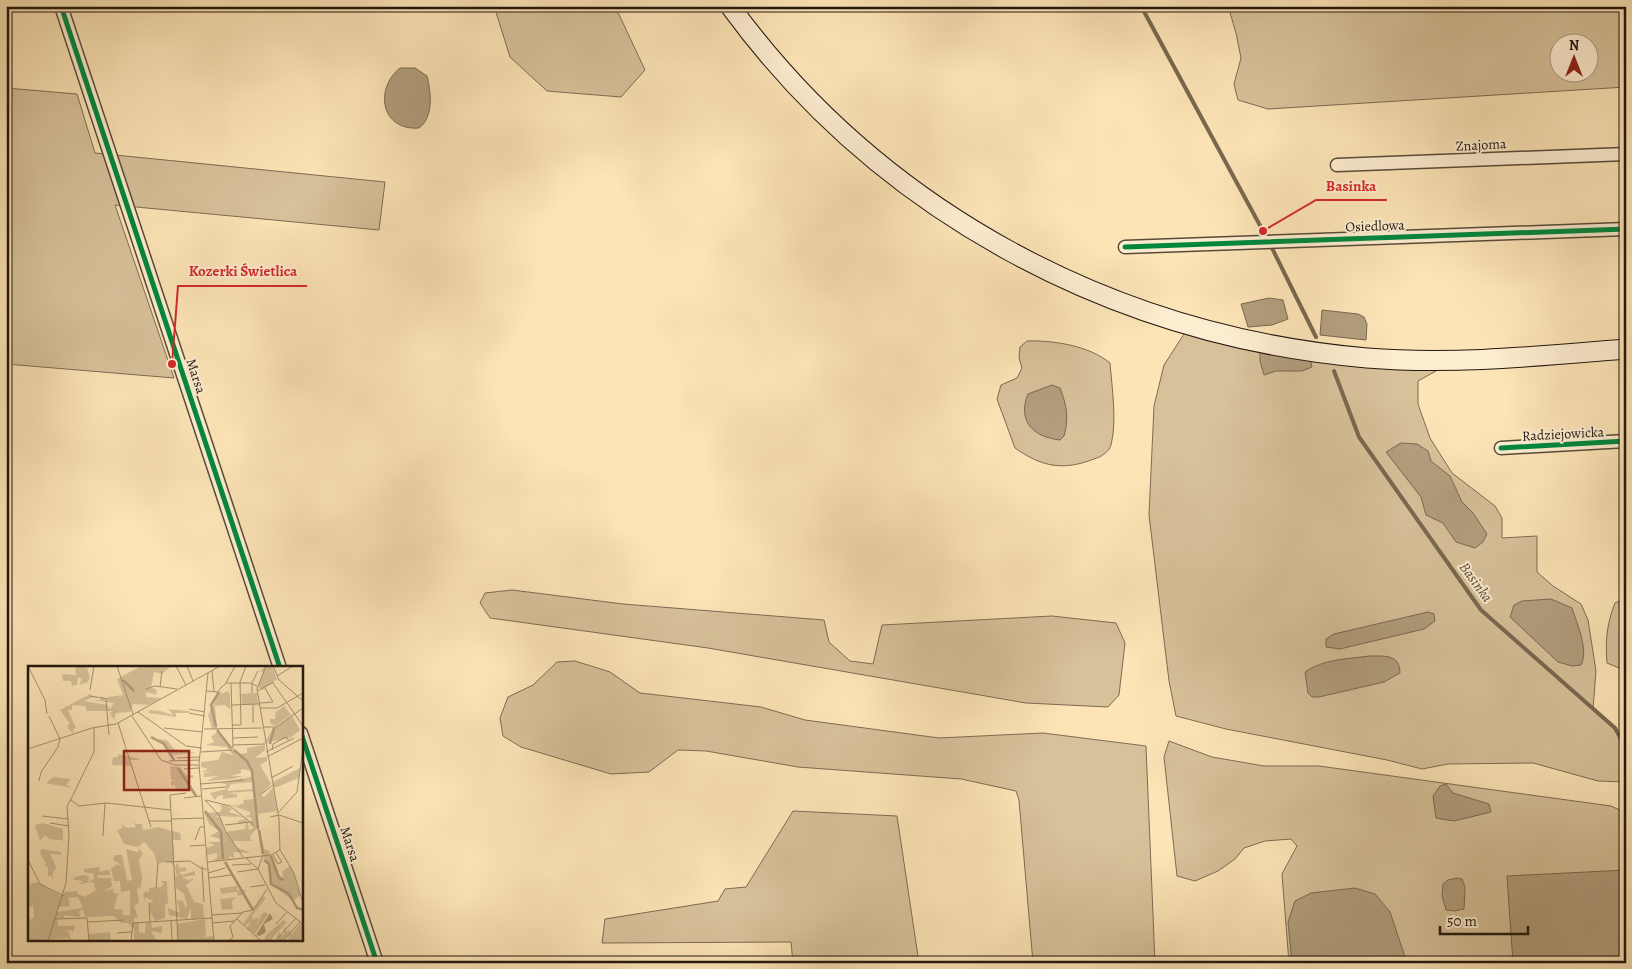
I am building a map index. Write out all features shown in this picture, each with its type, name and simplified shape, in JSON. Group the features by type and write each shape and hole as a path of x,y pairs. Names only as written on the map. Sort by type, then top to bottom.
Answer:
{"main road":[{"path":"730,6 759,45 808,98 864,151 896,177 979,236 1061,279 1107,297 1162,318 1238,339 1292,349 1369,358 1471,360 1626,349"}],"street":[{"name":"Marsa","path":"61,6 279,666"},
{"name":"Znajoma","path":"1337,165 1626,154"},
{"name":"Osiedlowa","path":"1125,247 1626,230"},
{"name":"Radziejowicka","path":"1500,448 1626,441"},
{"name":"Marsa","path":"302,736 377,963"}],"shaded area":[{"path":"494,6 615,6 645,70 621,97 547,91 510,57"},
{"path":"1228,6 1626,6 1626,87 1268,109 1238,100 1234,84 1241,58"},
{"path":"400,68 415,68 427,76 430,89 429,111 424,123 419,128 406,127 396,123 389,116 386,107 387,87 392,77"},
{"path":"6,88 77,94 95,153 385,182 379,230 115,205 174,378 6,364"},
{"path":"1269,298 1283,300 1288,319 1272,325 1248,327 1241,304"},
{"path":"1322,310 1358,314 1364,317 1367,324 1366,340 1320,335"},
{"path":"1186,331 1368,364 1436,371 1418,381 1418,404 1430,438 1452,473 1495,506 1502,518 1502,538 1537,536 1537,572 1553,586 1581,604 1588,620 1596,671 1593,709 1612,726 1622,740 1626,782 1598,781 1533,763 1448,764 1422,769 1387,760 1226,729 1176,716 1169,681 1149,515 1154,406 1164,365"},
{"path":"1027,341 1071,345 1092,352 1110,363 1114,426 1111,445 1102,456 1083,463 1062,466 1044,463 1015,448 997,399 1001,385 1017,378 1022,368 1019,358 1020,347"},
{"path":"1260,346 1309,355 1312,367 1302,371 1276,371 1264,375 1260,361"},
{"path":"1052,385 1060,388 1066,412 1066,430 1060,440 1050,438 1035,431 1026,420 1025,404 1028,394"},
{"path":"1401,443 1417,444 1428,451 1431,461 1450,476 1462,502 1473,513 1487,534 1483,542 1475,548 1456,542 1443,523 1426,515 1421,497 1386,452"},
{"path":"512,590 623,604 824,620 829,642 850,661 873,664 882,625 1052,616 1116,623 1125,643 1119,695 1108,707 1026,703 708,648 490,618 480,603 485,593"},
{"path":"1626,598 1626,671 1607,663 1606,647 1608,625 1612,610 1615,603"},
{"path":"1551,599 1572,608 1583,645 1584,652 1581,665 1572,666 1558,662 1510,617 1514,605 1522,601"},
{"path":"1428,612 1434,614 1435,621 1424,629 1340,649 1326,647 1326,639 1334,634"},
{"path":"1385,656 1394,659 1397,662 1400,673 1384,682 1319,697 1312,697 1308,693 1305,672 1320,664 1336,660"},
{"path":"575,661 610,672 640,693 761,707 805,720 939,738 1043,733 1146,746 1155,963 1033,963 1019,800 1016,791 961,779 798,767 706,751 678,750 649,772 611,774 521,747 503,736 500,718 508,697 533,685 557,662"},
{"path":"1169,741 1212,757 1264,766 1319,766 1611,806 1626,813 1626,963 1289,963 1282,874 1297,846 1291,839 1265,841 1244,848 1235,859 1218,871 1195,881 1177,876 1164,757"},
{"path":"1446,784 1453,793 1489,804 1491,812 1454,821 1436,818 1433,796 1440,786"},
{"path":"793,811 897,816 919,963 793,963 791,942 602,943 605,919 718,901 725,889 746,887"},
{"path":"1626,870 1626,959 1599,963 1513,963 1507,876"},
{"path":"1462,879 1465,887 1464,909 1446,910 1442,896 1443,884 1448,880"},
{"path":"1355,888 1375,894 1390,912 1406,960 1404,963 1292,963 1288,922 1295,901 1311,893"}],"waterway":[{"name":"Basinka","path":"1141,6 1263,231"},
{"path":"1271,246 1316,337"},
{"name":"Basinka","path":"1334,371 1359,437 1481,610 1615,728 1626,748"}],"cycle path":[{"path":"61,6 279,666"},
{"path":"1125,247 1626,229"},
{"path":"1501,448 1626,441"},
{"path":"302,736 377,963"}],"place":[{"name":"Basinka","path":"1263,231"},
{"name":"Kozerki Świetlica","path":"172,364"}]}
